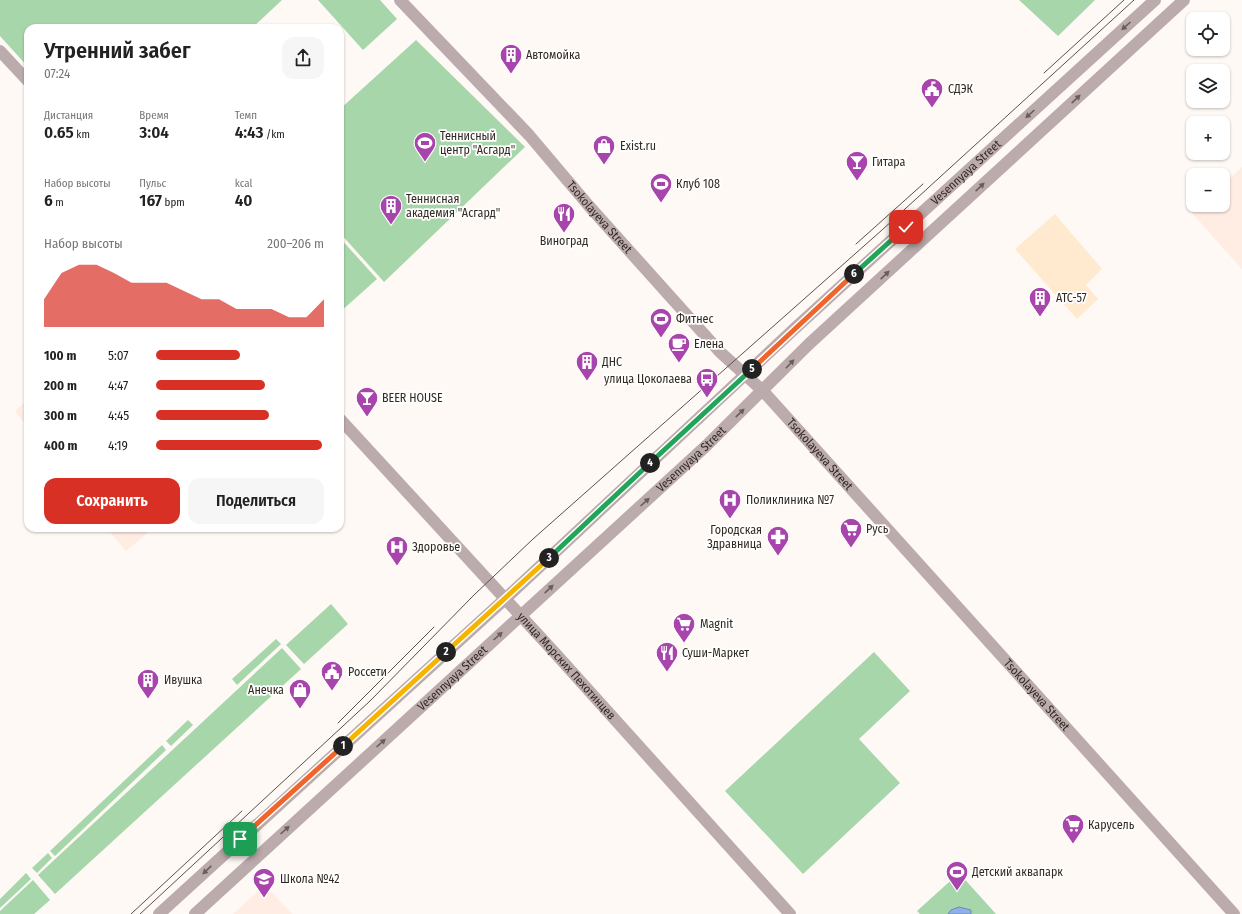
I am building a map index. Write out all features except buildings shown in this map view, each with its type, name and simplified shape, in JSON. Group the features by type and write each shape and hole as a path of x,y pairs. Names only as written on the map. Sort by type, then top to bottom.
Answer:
{"street":[{"name":"Tsokolayeva Street","path":"400,0 529,135 589,206 720,352 763,391 1234,914"},
{"name":"Vesennyaya Street","path":"159,914 505,599 745,376 1155,0"},
{"name":"Vesennyaya Street","path":"195,914 763,391 809,344 1184,0"},
{"path":"0,51 24,77"},
{"name":"улица Морских Пехотинцев","path":"344,423 790,914"}],"shaded area":[{"path":"1242,167 1242,269 1192,213 1230,212 1230,178"},
{"path":"1055,214 1102,269 1086,285 1098,299 1077,319 1015,249"},
{"path":"24,403 24,423 15,411"},
{"path":"110,532 148,532 126,551"},
{"name":"Школа №42","path":"265,885 292,914 233,914"}],"green space":[{"path":"0,0 282,0 256,24 24,24 24,63 0,36"},
{"path":"318,0 380,0 397,19 363,50 344,29 344,24 340,24"},
{"path":"1019,0 1095,0 1058,36"},
{"name":"Теннисный центр \"Асгард\"","path":"416,40 525,147 384,282 344,237 344,105"},
{"path":"344,242 377,279 344,308"},
{"path":"331,604 348,624 304,664 286,645"},
{"path":"276,639 281,644 237,685 232,679"},
{"path":"282,648 301,669 55,894 38,875"},
{"path":"874,652 910,691 859,739 900,783 803,874 725,791"},
{"path":"188,720 193,725 171,746 166,741"},
{"path":"162,745 166,750 55,856 50,851"},
{"path":"48,853 52,858 37,873 32,868"},
{"path":"26,873 31,879 0,908 0,899"},
{"name":"Детский аквапарк","path":"959,873 996,914 920,914 917,911"},
{"path":"33,880 50,900 34,914 0,914 0,911"}],"water":[{"path":"959,907 971,910 971,914 948,914 951,910"}],"tram line":[{"path":"1044,73 1124,0"},
{"path":"140,914 370,701 474,595 533,539 882,230 1134,0"},
{"path":"856,244 923,184"},
{"path":"338,723 434,627"},
{"path":"131,914 242,811"}],"place":[{"name":"Автомойка","path":"511,74"},
{"name":"СДЭК","path":"932,108"},
{"name":"Теннисный центр \"Асгард\"","path":"425,162"},
{"name":"Exist.ru","path":"604,166"},
{"name":"Гитара","path":"857,182"},
{"name":"Клуб 108","path":"661,204"},
{"name":"Теннисная академия \"Асгард\"","path":"391,226"},
{"name":"Виноград","path":"564,234"},
{"name":"АТС-57","path":"1040,318"},
{"name":"Фитнес","path":"661,338"},
{"name":"Елена","path":"679,364"},
{"name":"ДНС","path":"587,382"},
{"name":"улица Цоколаева","path":"707,398"},
{"name":"BEER HOUSE","path":"367,418"},
{"name":"Поликлиника №7","path":"730,520"},
{"name":"Русь","path":"851,548"},
{"name":"Городская Здравница","path":"778,556"},
{"name":"Здоровье","path":"397,566"},
{"name":"Magnit","path":"684,644"},
{"name":"Суши-Маркет","path":"667,672"},
{"name":"Россети","path":"332,692"},
{"name":"Ивушка","path":"148,700"},
{"name":"Анечка","path":"300,710"},
{"name":"Карусель","path":"1073,844"},
{"name":"Детский аквапарк","path":"957,892"},
{"name":"Школа №42","path":"264,898"}],"route":[{"path":"240,839 505,599 792,331 906,227"}]}
